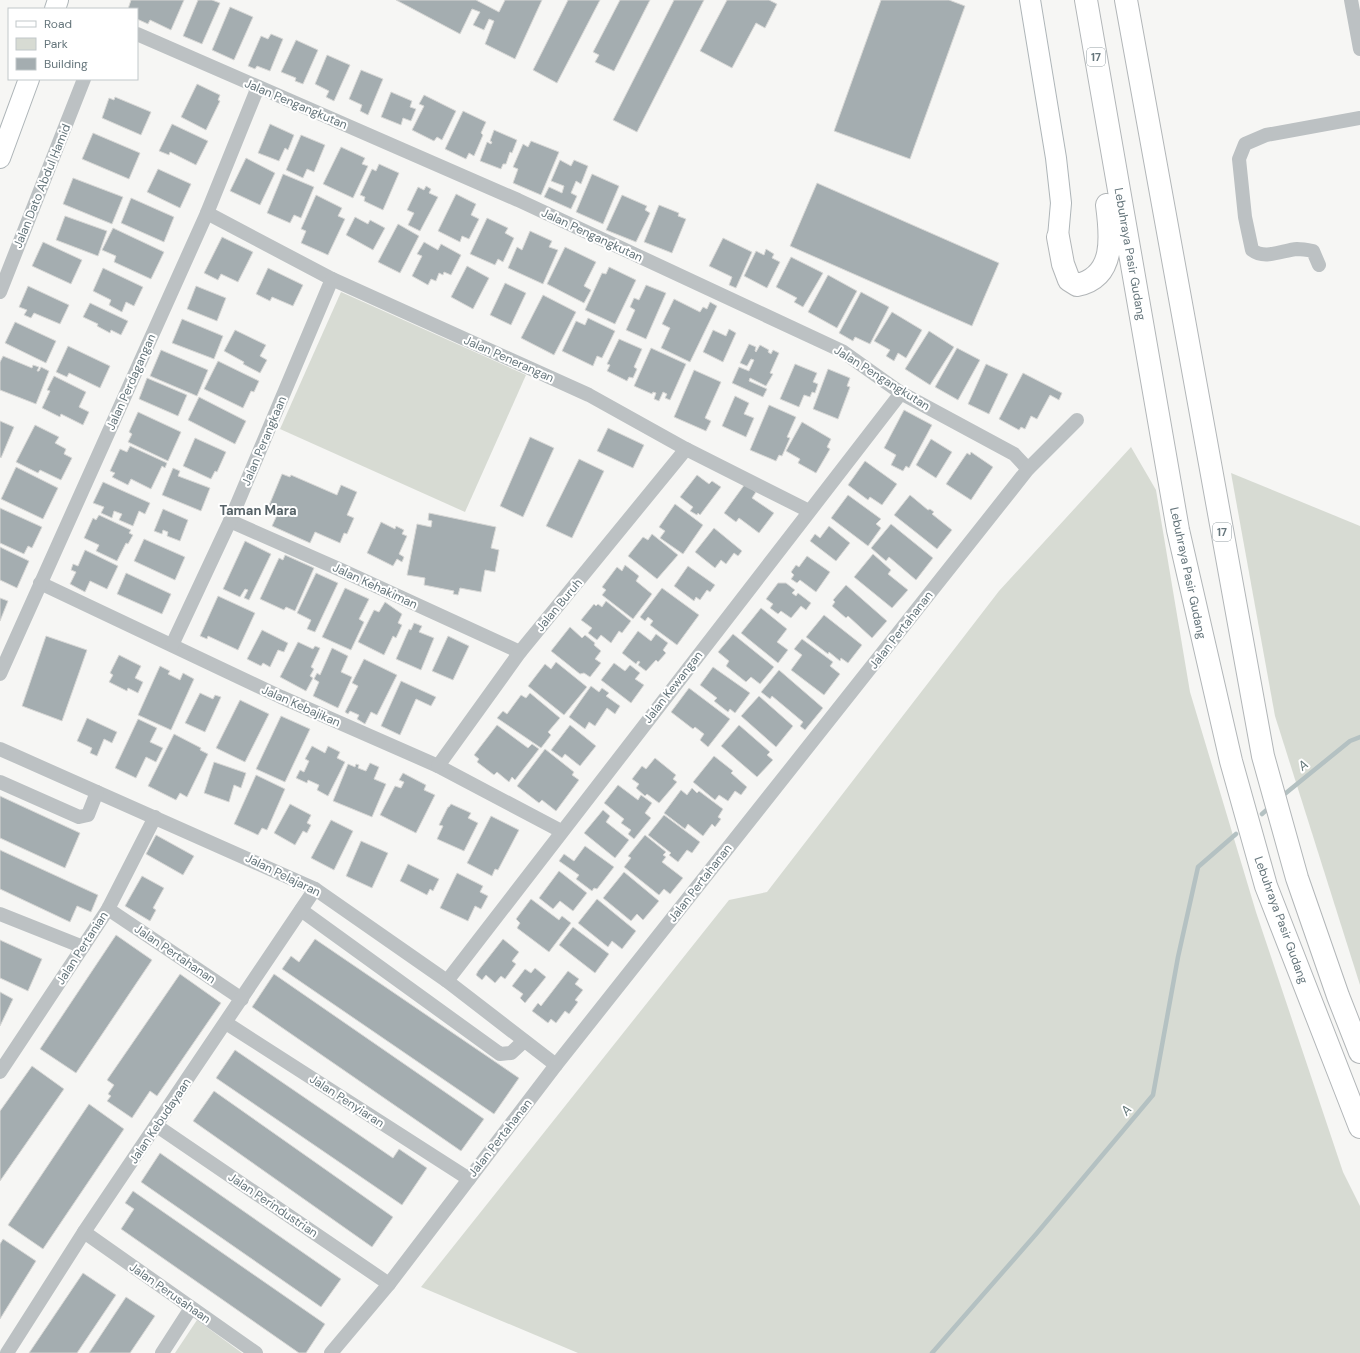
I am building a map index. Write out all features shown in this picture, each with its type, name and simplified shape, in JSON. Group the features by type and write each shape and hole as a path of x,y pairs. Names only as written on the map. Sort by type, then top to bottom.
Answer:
{"highway":[{"name":"Lebuhraya Pasir Gudang","path":"1086,0 1178,530 1231,761 1266,886 1360,1127"},
{"name":"17","path":"1126,0 1263,756 1297,878 1338,996 1360,1052"},
{"path":"1058,237 1063,264 1069,280 1077,285 1088,283 1096,277 1104,266 1108,253 1111,232 1100,156 1106,115"}],"street":[{"path":"1030,0 1056,158 1061,203 1058,237"},
{"path":"1351,0 1360,49"},
{"name":"Jalan Pengangkutan","path":"138,34 518,200 842,351 900,393 1014,454 1028,470"},
{"path":"0,158 29,80"},
{"name":"Jalan Dato Abdul Hamid","path":"0,292 84,80"},
{"name":"Jalan Perdagangan","path":"0,674 207,213 258,87"},
{"path":"1319,265 1313,250 1298,249 1263,255 1257,254 1252,250 1245,217 1239,159 1245,144 1266,135 1360,118"},
{"name":"Jalan Penerangan","path":"207,213 332,279 589,395 686,449 809,511"},
{"name":"Jalan Perangkaan","path":"172,645 230,521 332,279"},
{"name":"Jalan Kewangan","path":"447,981 561,831 900,393"},
{"name":"Jalan Pertahanan","path":"331,1353 389,1284 556,1065 1028,470 1077,420"},
{"name":"Jalan Buruh","path":"438,766 520,652 686,449"},
{"name":"Jalan Kehakiman","path":"230,521 520,652"},
{"name":"Jalan Kebajikan","path":"40,583 281,698 438,766 561,831"},
{"name":"Jalan Pelajaran","path":"0,749 315,889 447,981 556,1065"},
{"path":"0,782 79,816 88,815 97,792"},
{"name":"Jalan Pertanian","path":"0,1072 4,1059 83,948 108,909 155,817"},
{"name":"Jalan Kebudayaan","path":"7,1353 84,1232 157,1126 315,889"},
{"name":"Jalan Pertahanan","path":"108,909 242,999"},
{"path":"302,910 500,1054 512,1053 524,1041"},
{"path":"0,914 83,948"},
{"name":"Jalan Penyiaran","path":"226,1023 468,1179"},
{"name":"Jalan Perindustrian","path":"157,1126 389,1284"},
{"name":"Jalan Perusahaan","path":"84,1232 256,1353"},
{"path":"162,1353 191,1308"}],"green space":[{"path":"341,292 526,375 465,512 280,429"},
{"path":"1131,447 1156,490 1190,692 1256,912 1343,1172 1360,1206 1360,1353 578,1353 421,1287 729,900 767,892 999,591"},
{"path":"1231,473 1360,526 1360,985 1275,716"},
{"path":"197,1320 242,1353 175,1353"}],"building":[{"path":"131,0 184,0 171,30 150,20 148,24 138,19 138,8 128,8"},
{"path":"198,0 212,0 220,3 202,44 183,36"},
{"path":"396,0 476,0 499,12 505,0 542,0 515,59 485,44 494,21 489,19 484,30 473,25 480,12 472,9 460,34"},
{"path":"568,0 600,0 557,83 533,70"},
{"path":"620,0 650,0 614,71 595,62 599,55 593,52"},
{"path":"674,0 704,0 637,132 613,120"},
{"path":"727,0 769,0 777,4 765,28 756,23 732,68 700,51"},
{"path":"881,0 949,0 965,6 910,159 834,131"},
{"path":"230,7 253,17 234,60 212,50"},
{"path":"271,34 283,39 270,71 257,66 255,69 248,66 261,36 268,39"},
{"path":"296,40 318,50 303,84 295,81 296,78 281,72"},
{"path":"327,55 350,65 334,101 326,97 329,91 315,84"},
{"path":"361,70 383,79 368,115 360,111 362,105 349,99"},
{"path":"197,84 220,95 218,100 220,101 206,130 181,117"},
{"path":"391,92 412,101 410,107 416,109 411,121 403,118 401,125 381,117"},
{"path":"424,95 456,111 442,140 437,137 434,141 412,130 424,106 419,104"},
{"path":"115,97 151,112 141,135 102,118 109,98 114,100"},
{"path":"463,111 486,122 481,133 483,135 474,156 469,153 466,159 445,149"},
{"path":"172,124 208,141 196,165 170,152 169,155 159,151"},
{"path":"270,124 294,135 288,150 285,148 279,161 258,153"},
{"path":"494,130 517,140 512,153 510,152 506,164 503,164 501,169 480,161 487,142 491,144 492,142 490,141"},
{"path":"93,133 140,153 129,179 82,159"},
{"path":"301,135 325,145 314,172 307,169 303,178 286,170"},
{"path":"531,141 559,152 541,195 513,183 518,169 513,167 523,144 528,147"},
{"path":"341,147 365,158 362,164 368,166 353,198 323,184"},
{"path":"246,158 275,173 260,205 230,191"},
{"path":"560,160 571,166 574,160 588,166 581,184 576,181 571,193 577,196 571,209 544,197 549,187 562,193 564,186 551,181"},
{"path":"379,164 399,173 383,210 364,201 365,197 360,195 372,169 376,171"},
{"path":"158,169 191,184 180,208 147,192"},
{"path":"283,174 314,187 301,218 294,215 290,223 267,213"},
{"path":"592,174 619,186 603,224 576,212"},
{"path":"73,178 123,197 112,224 63,204"},
{"path":"817,183 999,263 972,326 790,246"},
{"path":"426,186 431,189 429,193 438,197 420,231 408,225 414,213 407,210 418,187 424,190"},
{"path":"456,194 476,204 471,215 479,219 469,239 462,236 460,242 438,231"},
{"path":"316,195 342,208 338,216 345,219 328,255 301,243 306,231 301,229"},
{"path":"622,195 647,206 645,210 650,213 636,242 606,230"},
{"path":"131,198 174,217 164,242 121,223"},
{"path":"659,205 679,213 678,216 686,219 672,253 644,242"},
{"path":"65,216 107,231 98,256 56,240"},
{"path":"355,217 368,224 370,220 385,228 373,250 346,235"},
{"path":"487,218 508,228 505,233 514,238 503,262 498,259 495,265 470,254"},
{"path":"398,224 419,236 400,273 378,262"},
{"path":"113,228 164,252 151,279 114,262 116,256 102,250"},
{"path":"530,231 552,241 549,247 558,250 543,284 508,268 517,247 522,250"},
{"path":"222,237 253,252 238,282 221,274 218,280 204,273"},
{"path":"723,238 752,252 736,288 729,285 732,277 709,266"},
{"path":"43,242 82,260 71,284 32,266"},
{"path":"424,242 438,250 441,244 461,255 451,275 444,272 443,275 439,273 436,281 431,279 428,285 412,276 422,256 417,254"},
{"path":"565,247 596,262 584,286 591,290 584,303 547,284"},
{"path":"766,249 774,254 772,258 780,262 767,288 744,276 756,251 764,255"},
{"path":"791,257 823,273 803,307 794,302 797,298 776,287"},
{"path":"467,266 489,278 473,309 451,297"},
{"path":"609,267 636,280 615,324 585,310 602,273 606,274"},
{"path":"103,268 143,287 134,306 126,302 122,312 109,305 111,300 93,291"},
{"path":"268,268 303,285 293,306 272,297 270,301 256,294"},
{"path":"828,275 857,291 837,328 808,312"},
{"path":"505,283 526,293 511,325 490,315"},
{"path":"646,285 666,293 646,339 626,330 635,310 630,307 634,298 639,300"},
{"path":"28,286 69,305 60,324 34,313 31,318 24,315 27,310 19,307"},
{"path":"196,286 226,298 217,321 187,309"},
{"path":"861,292 889,307 870,344 855,337 853,341 839,333"},
{"path":"543,295 576,312 554,355 521,338"},
{"path":"674,299 700,312 703,307 707,309 710,302 717,306 690,362 661,348 670,328 662,324"},
{"path":"90,303 128,321 121,335 111,330 110,333 97,326 98,324 83,317"},
{"path":"892,312 922,330 906,358 898,353 894,361 886,356 890,350 874,341"},
{"path":"588,318 615,331 602,358 597,356 593,366 562,351 576,321 585,325"},
{"path":"182,319 223,336 214,359 172,343"},
{"path":"15,322 56,341 46,363 5,343"},
{"path":"729,329 736,333 723,362 703,352 713,330 726,336"},
{"path":"235,330 266,345 260,356 267,360 260,373 224,351"},
{"path":"929,331 954,347 930,385 905,369"},
{"path":"619,339 642,349 634,367 637,369 633,378 629,377 627,381 607,371 610,365 607,364"},
{"path":"749,344 756,347 756,352 760,345 769,350 768,352 771,354 773,350 779,353 770,373 773,374 766,386 750,378 749,381 767,389 763,397 732,383 739,367 749,371 754,360 751,359 747,366 740,363"},
{"path":"68,346 110,366 100,388 69,373 67,377 56,372"},
{"path":"651,348 686,364 670,400 665,398 667,394 663,392 659,401 654,399 656,393 653,392 652,394 634,386"},
{"path":"957,348 980,360 958,400 935,387"},
{"path":"161,350 208,370 197,396 150,376"},
{"path":"3,356 32,368 33,365 39,367 37,371 39,371 41,367 49,371 36,404 0,390 0,362"},
{"path":"218,361 259,381 254,392 251,391 243,408 204,389"},
{"path":"795,364 817,373 813,382 818,384 815,393 812,392 810,397 804,395 799,407 780,399"},
{"path":"986,364 1008,374 989,414 968,404"},
{"path":"828,369 850,378 847,386 850,387 838,419 813,409"},
{"path":"694,370 721,382 705,418 711,421 706,431 674,417"},
{"path":"1023,373 1062,393 1059,400 1050,395 1037,419 1031,416 1025,429 1021,427 1019,430 999,419"},
{"path":"54,376 86,392 79,407 89,412 83,425 61,414 60,417 42,408 50,391 47,390"},
{"path":"147,378 187,395 178,416 139,399"},
{"path":"735,396 749,403 744,414 754,418 746,437 722,426"},
{"path":"199,397 246,421 235,444 188,420"},
{"path":"769,405 796,417 787,437 790,438 782,456 779,455 776,461 750,450"},
{"path":"904,410 932,425 909,468 906,466 903,471 891,465 896,455 884,448"},
{"path":"138,412 181,432 168,461 128,442 132,434 129,432"},
{"path":"0,421 14,427 1,458 0,457"},
{"path":"802,422 831,439 827,447 830,449 816,473 798,463 800,459 786,451"},
{"path":"35,425 59,437 55,443 66,449 64,454 72,458 61,480 40,470 38,473 16,462"},
{"path":"608,428 644,445 633,468 597,451"},
{"path":"530,437 554,448 523,517 500,506"},
{"path":"195,438 226,452 217,472 215,471 211,479 183,466"},
{"path":"931,439 952,452 936,478 916,465"},
{"path":"130,446 167,463 165,468 162,466 151,489 131,479 128,485 112,477 115,473 110,471 120,449 127,452"},
{"path":"971,452 993,467 971,500 946,484 967,453 970,455"},
{"path":"579,459 604,471 572,538 546,526"},
{"path":"865,461 897,484 882,505 870,497 868,500 848,485"},
{"path":"16,467 58,488 43,519 1,499"},
{"path":"173,468 180,471 178,476 210,488 201,511 162,495"},
{"path":"282,474 290,477 291,475 337,495 341,485 357,492 347,515 354,518 347,534 344,533 340,543 315,532 310,543 272,526 278,513 268,508"},
{"path":"697,475 709,484 712,481 721,487 700,515 690,511 693,507 680,497"},
{"path":"103,482 150,503 145,514 139,511 133,526 119,520 122,514 114,511 112,518 101,513 104,507 93,503"},
{"path":"745,484 756,492 752,498 774,513 759,533 739,518 736,522 724,513"},
{"path":"848,495 881,519 876,524 881,528 868,546 831,518"},
{"path":"910,495 928,510 930,509 934,512 932,514 952,530 937,549 894,515"},
{"path":"675,504 703,525 683,554 660,538 665,531 659,527"},
{"path":"0,508 42,527 32,548 28,546 24,554 0,543"},
{"path":"163,509 188,520 180,541 167,536 168,532 163,530 162,534 154,531"},
{"path":"429,513 496,527 491,548 499,550 495,572 485,570 481,592 460,588 458,595 453,594 454,591 424,585 425,578 407,575 417,524 431,527 432,521 428,520"},
{"path":"99,515 131,530 129,533 133,535 128,544 126,543 117,561 96,551 99,545 84,538 93,518 96,520"},
{"path":"381,522 395,529 396,526 404,530 402,534 407,536 399,554 404,557 402,562 397,559 393,566 367,553"},
{"path":"891,524 933,558 916,580 889,557 886,561 871,548"},
{"path":"829,526 850,543 836,561 810,541 815,534 820,538"},
{"path":"714,528 742,551 738,556 734,553 726,564 721,560 715,568 695,552"},
{"path":"652,534 678,555 657,579 628,556 643,537 648,540"},
{"path":"144,539 185,557 175,580 134,561"},
{"path":"245,541 271,554 249,600 244,598 248,590 245,589 240,597 223,589"},
{"path":"0,547 29,561 17,588 0,580"},
{"path":"85,550 118,566 107,589 90,581 85,592 70,584 76,572 71,570 73,564 78,566"},
{"path":"873,554 891,570 888,574 908,590 892,608 854,577"},
{"path":"285,555 314,568 295,611 286,607 284,610 260,599 279,558 283,560"},
{"path":"807,556 830,572 816,592 800,580 797,583 791,579 794,575 791,572 796,565 799,567"},
{"path":"625,565 639,576 636,581 652,594 633,619 602,595 606,590 602,587 617,567 622,571"},
{"path":"688,566 715,585 710,592 707,590 700,600 696,597 694,601 674,586"},
{"path":"126,573 171,594 162,614 117,594"},
{"path":"316,573 338,583 315,632 307,629 311,620 297,613"},
{"path":"778,583 786,583 795,590 792,593 796,596 798,593 811,603 806,610 801,606 791,618 781,611 778,614 770,608 773,604 766,599"},
{"path":"846,585 887,621 872,638 848,616 846,618 832,606 835,602 833,600"},
{"path":"345,588 369,599 359,619 364,622 351,650 322,637"},
{"path":"662,588 699,615 677,645 650,625 653,621 648,617 645,621 640,617"},
{"path":"218,596 255,613 238,650 208,636 207,639 200,636"},
{"path":"0,598 8,601 0,621"},
{"path":"606,601 631,621 622,633 619,631 611,643 601,635 597,640 588,633 592,628 581,620 594,604 596,606 598,604 602,607"},
{"path":"385,602 402,614 398,623 402,625 396,638 393,636 384,655 358,642 374,610 379,612"},
{"path":"761,608 787,629 777,642 788,650 778,663 741,633"},
{"path":"824,615 862,645 848,663 841,658 840,661 829,652 828,654 806,637"},
{"path":"414,623 422,626 419,632 434,638 421,670 396,659 409,629 411,630"},
{"path":"570,627 582,638 585,635 595,643 594,645 601,651 595,659 601,663 590,677 584,673 580,674 551,651"},
{"path":"262,630 288,643 284,652 278,650 270,667 263,663 261,666 247,659"},
{"path":"638,631 651,641 656,634 668,643 663,650 666,653 658,662 656,660 646,671 638,665 640,662 638,661 636,664 622,653"},
{"path":"733,634 774,667 760,684 751,677 746,682 726,666 729,661 718,652"},
{"path":"46,636 87,650 62,721 22,706"},
{"path":"448,636 469,646 453,680 432,671"},
{"path":"802,639 833,662 830,666 840,674 824,695 791,670 802,655 794,649"},
{"path":"298,642 313,649 315,646 320,648 311,667 314,669 310,676 313,678 306,691 280,677"},
{"path":"332,648 348,656 341,672 352,677 338,708 313,696 319,682 314,679 317,673 320,675"},
{"path":"119,655 141,666 135,678 143,682 138,693 128,688 127,691 109,682 113,675 110,673"},
{"path":"364,659 397,675 377,715 371,712 365,724 357,719 359,715 350,711 348,714 345,712 358,686 352,683"},
{"path":"556,662 587,687 564,715 528,686 545,664 551,669"},
{"path":"614,663 625,671 630,665 640,673 635,679 644,685 631,703 601,680"},
{"path":"160,666 170,671 168,674 180,680 183,673 194,679 171,730 138,715"},
{"path":"713,667 750,693 735,713 730,709 728,712 714,701 717,698 700,685"},
{"path":"779,670 823,708 805,730 800,726 803,722 772,696 770,699 761,692"},
{"path":"401,681 436,697 431,706 416,699 400,735 381,726"},
{"path":"591,686 599,692 602,688 609,693 606,696 620,706 615,714 607,708 595,726 589,722 585,729 569,717"},
{"path":"689,688 730,719 708,747 700,740 704,734 695,727 693,729 671,712"},
{"path":"200,693 213,699 215,695 221,697 205,732 185,723"},
{"path":"530,693 560,718 548,732 551,735 541,748 497,718 503,711 507,714 521,695 526,698"},
{"path":"759,696 793,726 776,747 741,716"},
{"path":"240,700 269,714 245,762 216,748"},
{"path":"281,716 310,729 285,782 256,769"},
{"path":"87,718 117,732 112,743 104,739 97,756 90,753 92,748 77,741"},
{"path":"138,719 157,728 150,742 163,748 156,762 146,757 136,778 115,768"},
{"path":"497,725 528,748 532,744 539,749 515,780 512,777 509,782 497,772 494,775 477,762 479,759 474,755"},
{"path":"570,725 596,746 580,766 565,754 562,758 551,750"},
{"path":"739,725 770,752 767,755 773,760 757,777 721,746"},
{"path":"174,734 201,748 200,750 208,754 187,797 180,793 176,800 148,786"},
{"path":"312,746 325,753 328,746 340,752 337,758 345,762 328,796 317,790 319,785 308,780 307,783 296,778 300,770 304,772 309,761 305,759"},
{"path":"545,749 574,772 572,775 579,780 556,811 542,800 539,803 517,786"},
{"path":"714,756 733,771 731,773 747,787 741,795 735,791 728,801 719,795 715,800 693,782"},
{"path":"655,758 676,775 673,779 677,782 659,803 647,794 645,796 636,788 639,784 632,779 642,766 646,769"},
{"path":"214,762 246,773 241,788 234,785 229,802 204,793"},
{"path":"370,763 379,767 374,779 386,784 372,817 333,801 348,764 355,767 356,764 359,765 358,768 366,771"},
{"path":"403,773 426,785 424,790 435,795 416,833 380,815 395,786 401,788 404,782 399,780"},
{"path":"256,775 285,789 267,830 262,828 258,835 234,824"},
{"path":"618,785 638,800 641,795 652,803 645,813 651,818 634,839 628,834 631,830 621,823 624,819 604,803"},
{"path":"692,788 697,793 699,791 723,809 718,817 721,819 715,827 712,824 703,836 688,824 685,829 664,813 681,790 687,795"},
{"path":"0,796 80,833 65,868 0,838"},
{"path":"290,804 311,815 307,823 311,825 307,833 303,831 295,845 274,833"},
{"path":"451,804 471,813 468,818 478,823 464,851 437,839 443,826 439,825"},
{"path":"603,810 610,816 606,822 629,840 615,858 584,833"},
{"path":"664,815 700,842 692,853 687,850 678,862 669,855 671,853 648,835"},
{"path":"491,816 519,830 498,870 495,869 492,876 467,863"},
{"path":"331,820 353,831 334,870 311,858"},
{"path":"156,835 194,856 183,875 146,854"},
{"path":"645,835 666,852 663,855 666,857 662,862 683,878 670,894 664,889 659,895 624,867 631,858 628,856"},
{"path":"361,841 388,853 372,888 346,876"},
{"path":"585,846 614,867 597,889 594,888 592,891 576,879 579,875 559,861 564,854 574,861"},
{"path":"0,850 98,895 91,912 77,906 70,922 0,889"},
{"path":"408,864 439,879 433,891 430,889 427,895 400,881"},
{"path":"559,871 587,893 573,911 560,901 553,909 539,898"},
{"path":"624,872 659,901 643,920 637,914 631,921 603,898"},
{"path":"457,873 483,886 480,892 488,896 481,909 475,906 468,921 440,908"},
{"path":"142,876 164,888 153,908 156,910 150,921 125,906"},
{"path":"531,899 559,920 562,916 571,923 549,952 517,928 520,923 516,919"},
{"path":"597,899 636,931 622,949 612,941 608,947 578,923"},
{"path":"573,927 609,954 595,973 559,945"},
{"path":"116,935 152,960 76,1073 40,1049"},
{"path":"315,939 519,1078 494,1114 282,969 291,956 299,962"},
{"path":"503,939 519,952 512,961 516,964 505,979 501,976 495,983 486,975 482,980 476,975 478,971"},
{"path":"0,940 42,959 28,991 0,978"},
{"path":"535,968 546,977 525,1003 520,998 523,994 512,986 525,969 531,973"},
{"path":"568,971 579,979 575,984 583,990 575,1000 578,1002 569,1014 565,1011 556,1023 551,1019 548,1023 532,1011 538,1003 541,1006"},
{"path":"180,974 221,1003 157,1096 150,1091 132,1118 107,1101 111,1096 108,1094 114,1085 107,1080"},
{"path":"274,974 484,1119 461,1151 252,1007"},
{"path":"0,992 13,999 0,1026"},
{"path":"235,1050 393,1158 399,1149 427,1168 402,1205 216,1078"},
{"path":"32,1066 64,1089 0,1181 0,1111"},
{"path":"214,1091 393,1217 372,1247 193,1121"},
{"path":"89,1104 124,1129 43,1249 8,1225"},
{"path":"160,1153 341,1279 321,1307 141,1182"},
{"path":"133,1191 325,1324 306,1353 299,1353 121,1229 134,1209 125,1203"},
{"path":"3,1239 36,1261 0,1319 0,1244"},
{"path":"83,1273 116,1295 77,1353 29,1353"},
{"path":"126,1297 155,1316 130,1353 89,1353"}],"waterway":[{"name":"A","path":"1281,797 1350,741 1360,737"},
{"name":"A","path":"1262,814 1271,806"},
{"name":"A","path":"932,1353 1037,1233 1153,1095 1178,957 1198,867 1236,834"}],"district":[{"name":"Taman Mara","path":"258,510"}]}
